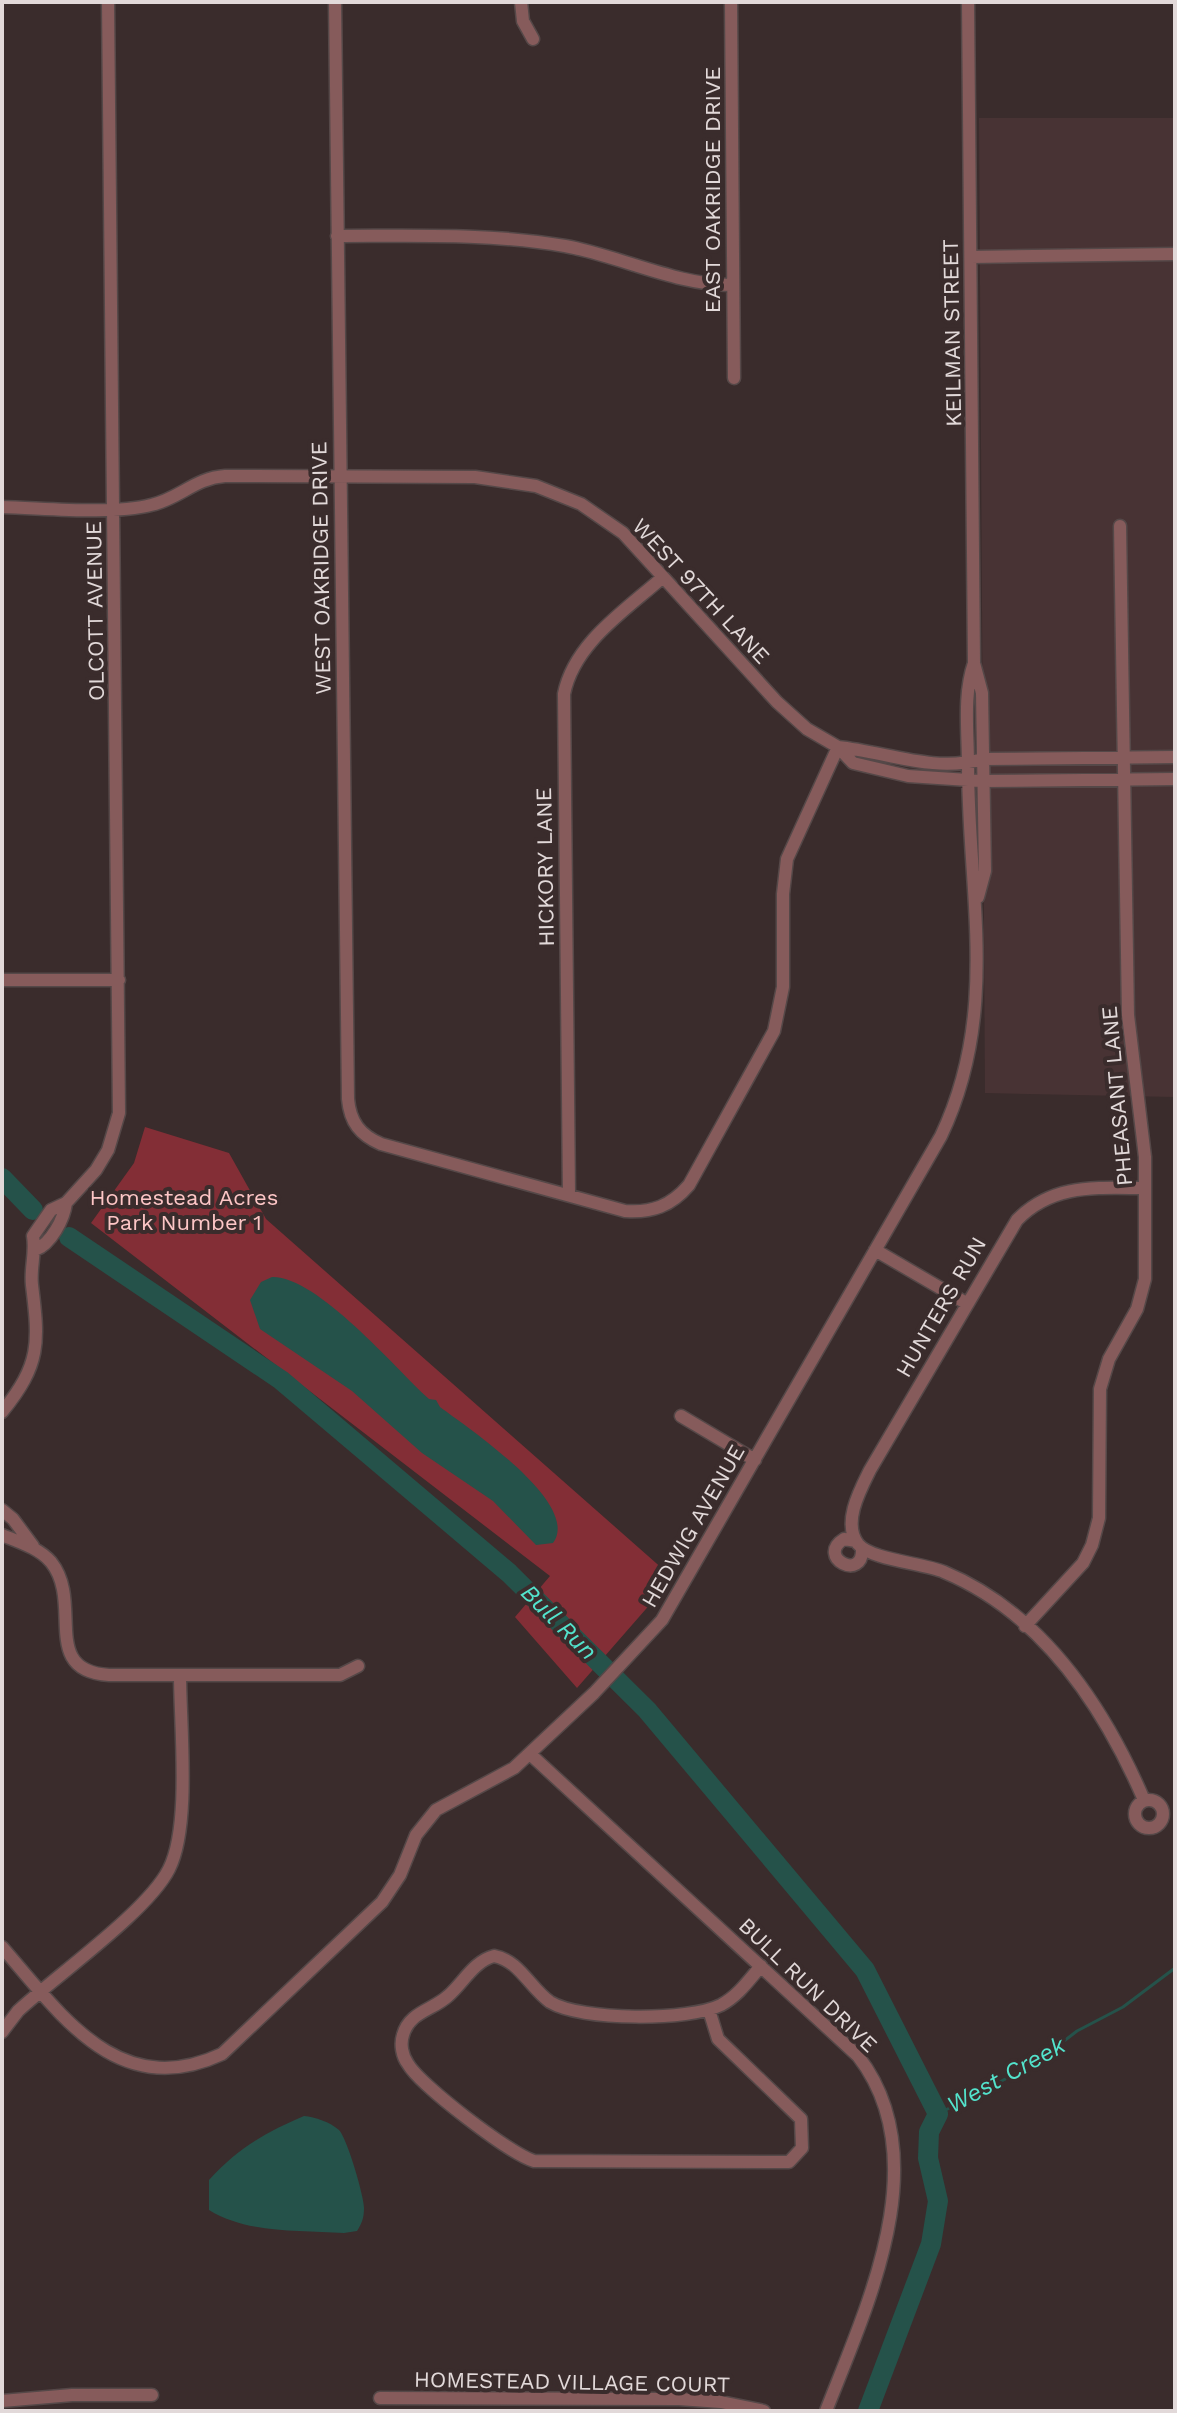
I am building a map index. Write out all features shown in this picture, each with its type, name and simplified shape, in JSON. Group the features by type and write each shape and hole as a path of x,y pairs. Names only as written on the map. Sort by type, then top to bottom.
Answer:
{"street":[{"name":"OLCOTT AVENUE","path":"2,1412 25,1382 37,1346 31,1272 35,1250 33,1236 51,1210 66,1203 102,1161 117,1125 119,980 108,2"},
{"name":"WEST OAKRIDGE DRIVE","path":"335,2 350,1116 360,1131 381,1144 569,1195"},
{"path":"521,2 523,21 533,39"},
{"name":"EAST OAKRIDGE DRIVE","path":"731,2 734,378"},
{"name":"KEILMAN STREET","path":"968,2 974,663 982,693 983,781"},
{"path":"337,236 468,236 531,241 610,255 701,284 733,285"},
{"path":"971,257 1175,254"},
{"name":"WEST 97TH LANE","path":"2,507 114,508 155,504 196,481 215,476 491,478 544,488 581,504 611,523 786,712 838,747 853,763 888,773 983,781 1175,779"},
{"name":"PHEASANT LANE","path":"1025,1626 1083,1563 1095,1536 1100,1389 1109,1359 1144,1289 1143,1133 1129,1025 1120,526"},
{"name":"HICKORY LANE","path":"569,1195 564,694 570,670 585,648 663,577"},
{"name":"KEILMAN STREET","path":"968,778 968,680 974,663"},
{"name":"WEST 97TH LANE","path":"838,747 915,763 968,763 983,759 1175,757"},
{"path":"569,1195 625,1211 662,1208 689,1185 774,1031 783,987 783,894 787,859 794,837 838,747"},
{"name":"HEDWIG AVENUE","path":"2,1947 86,2038 124,2061 162,2069 194,2064 222,2054 382,1902 400,1875 416,1835 436,1810 463,1792 496,1781 530,1754 621,1666 668,1611 941,1136 962,1084 977,1006 977,899 970,871 968,778"},
{"name":"HEDWIG AVENUE","path":"977,899 985,871 983,781"},
{"path":"2,980 119,980"},
{"name":"HUNTERS RUN","path":"1025,1626 996,1602 957,1578 859,1544 852,1523 864,1481 1010,1228 1034,1205 1073,1189 1145,1188"},
{"path":"875,1250 966,1303"},
{"path":"681,1416 755,1460"},
{"path":"2,1510 51,1563 63,1581 67,1644 78,1667 101,1674 340,1675 358,1666"},
{"path":"2,1535 35,1549"},
{"path":"1025,1626 1088,1694 1119,1743 1144,1800"},
{"path":"2,2032 18,2011 152,1893 169,1868 180,1822 180,1675"},
{"name":"BULL RUN DRIVE","path":"530,1754 866,2066 882,2104 892,2149 893,2193 884,2250 826,2411"},
{"path":"709,2010 718,2039 798,2113 803,2138 799,2154 783,2164 534,2161 500,2144 410,2068 402,2050 402,2036 414,2016 443,2001 479,1963 494,1956 508,1960 543,1996 571,2011 677,2014 709,2010 732,1997 761,1966"},
{"path":"2,2401 72,2395 152,2395"},
{"name":"HOMESTEAD VILLAGE COURT","path":"380,2398 694,2400 764,2411"}],"shaded area":[{"path":"979,118 1175,118 1175,1097 985,1093"}],"green space":[{"name":"Homestead Acres Park Number 1","path":"145,1127 229,1153 266,1219 673,1578 577,1688 515,1617 550,1576 91,1223 134,1163"}],"water":[{"path":"272,1277 311,1291 332,1307 429,1399 436,1400 440,1407 518,1468 552,1508 558,1527 553,1543 536,1545 493,1501 422,1453 352,1391 260,1329 250,1300 261,1282"},
{"path":"304,2116 327,2122 342,2135 364,2208 357,2231 292,2231 257,2227 224,2218 209,2210 209,2180 230,2159 277,2128"}],"waterway":[{"name":"Bull Run","path":"2,1178 33,1210"},
{"name":"Bull Run","path":"69,1237 281,1380 509,1573 647,1710 865,1970 938,2114 929,2132 928,2158 938,2201 931,2244 868,2411"},
{"name":"West Creek","path":"938,2114 1034,2064 1077,2031 1123,2007 1175,1968"}]}
